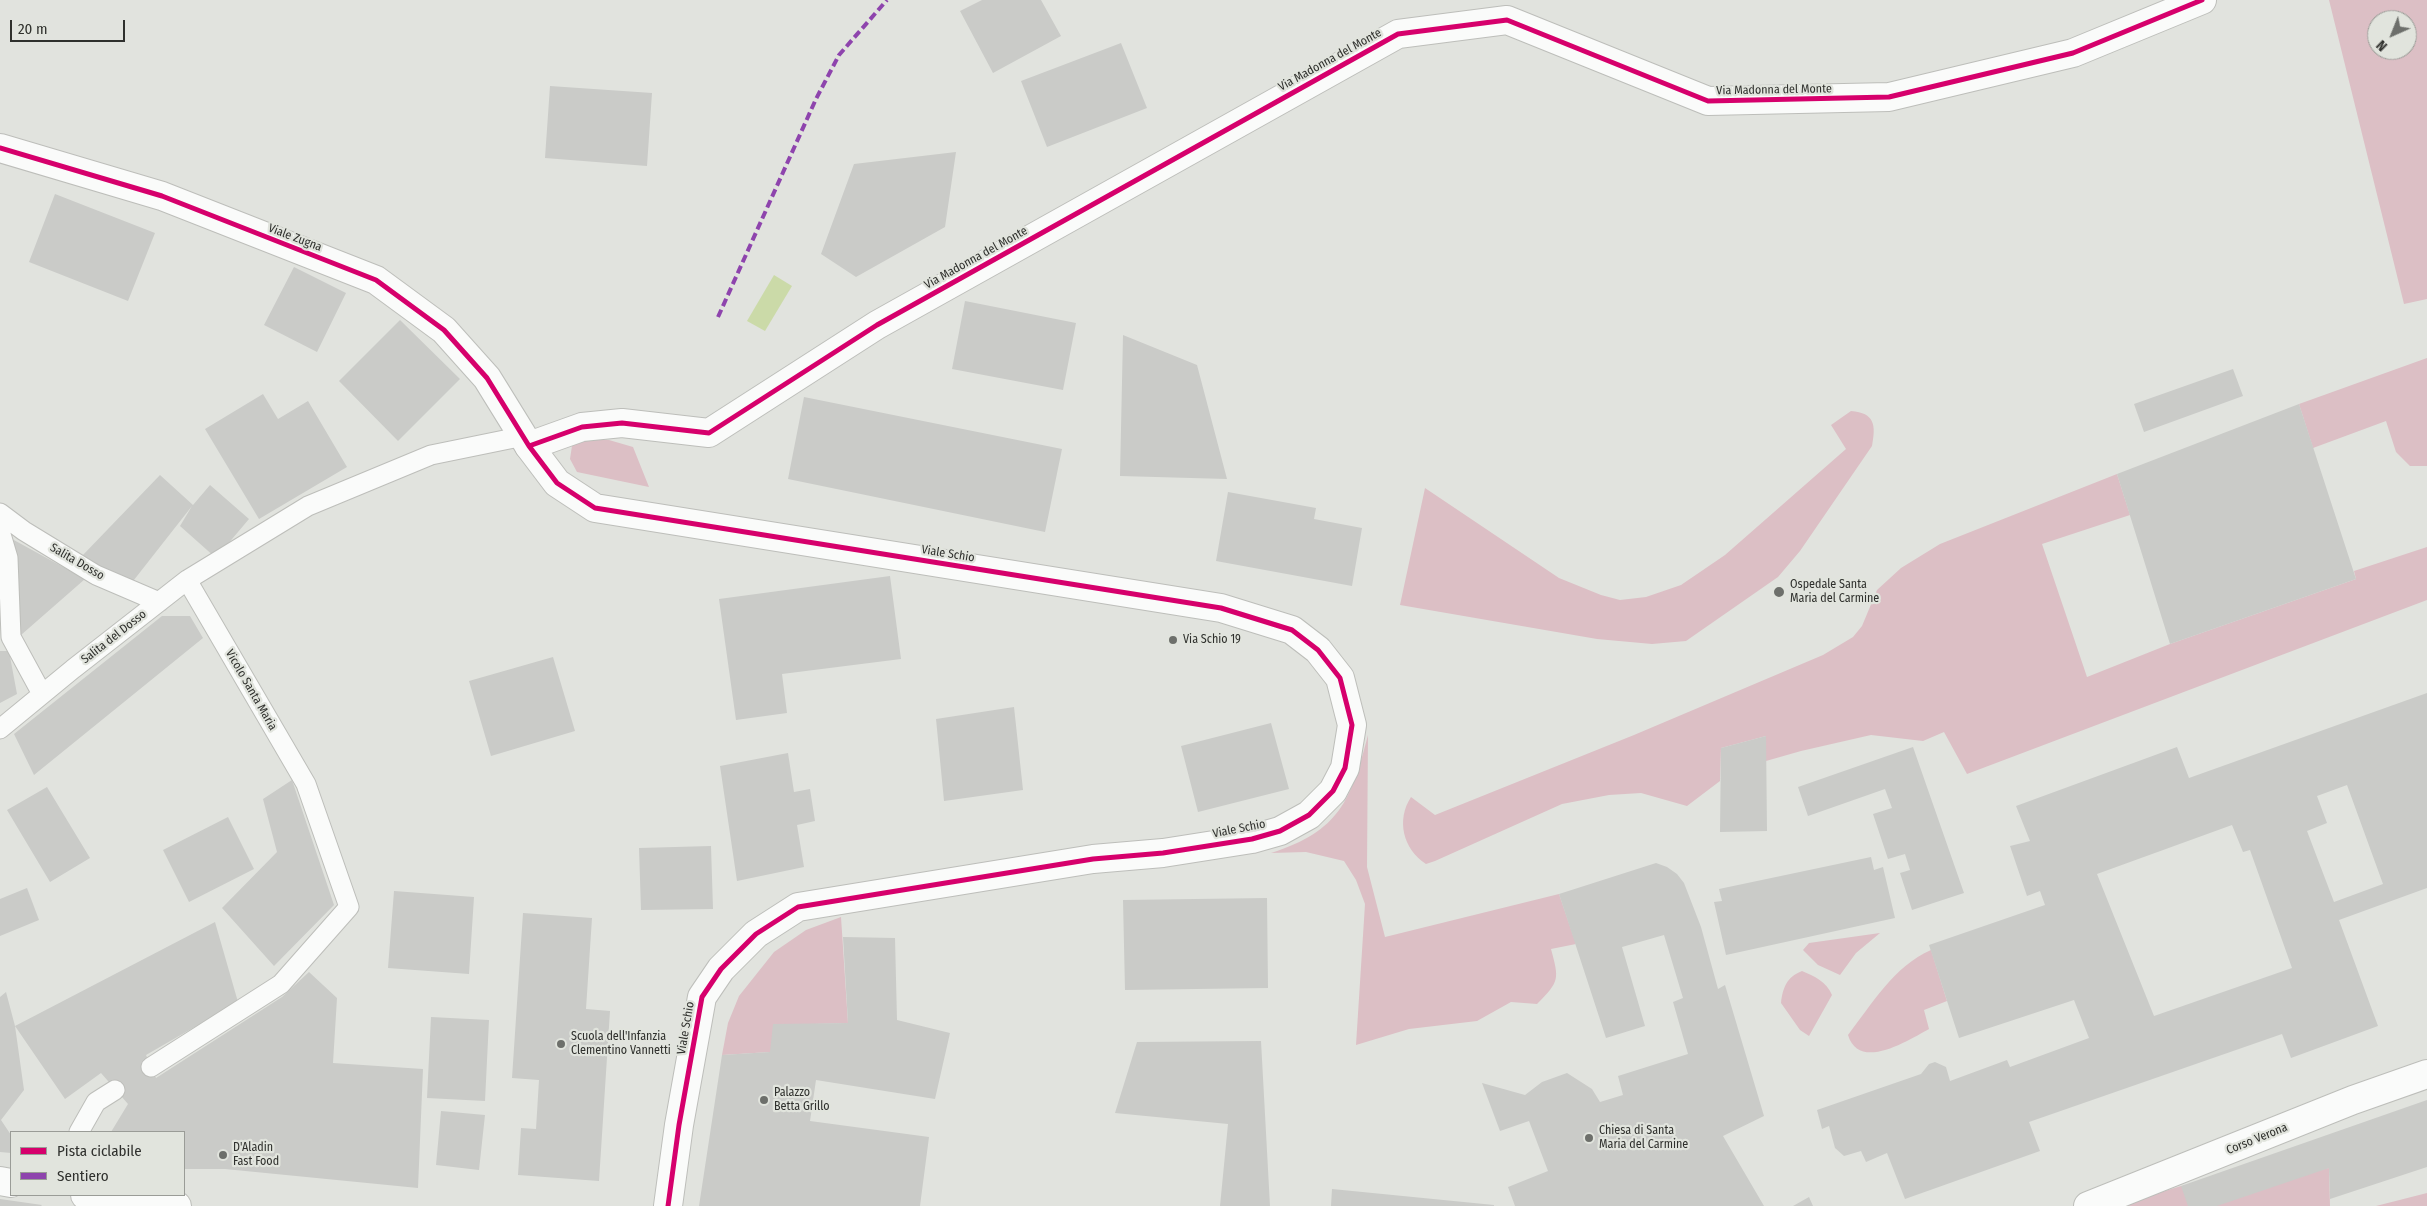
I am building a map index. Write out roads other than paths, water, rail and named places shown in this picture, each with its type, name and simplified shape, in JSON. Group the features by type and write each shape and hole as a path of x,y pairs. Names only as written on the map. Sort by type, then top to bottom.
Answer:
{"street":[{"name":"Via Madonna del Monte","path":"526,441 582,427 622,424 709,433 877,325 1398,34 1508,20 1708,102 1889,97 2073,53 2190,1"},
{"name":"Viale Zugna","path":"0,148 162,196 376,280 444,330 487,378 526,441"},
{"name":"Viale Schio","path":"526,441 557,483 595,508 1221,608 1292,630 1318,650 1340,678 1352,724 1345,768 1333,791 1309,814 1280,831 1252,839 1164,853 1093,860 798,908 756,934 721,969 702,998 679,1125 668,1206"},
{"name":"Corso Verona","path":"2088,1206 2353,1100 2427,1074"},
{"path":"96,1199 177,1206"}],"lane":[{"path":"187,580 308,506 431,455 526,441"},
{"name":"Salita Dosso","path":"0,512 24,531 96,575 159,602"},
{"path":"0,531 8,558 11,637 42,694"},
{"name":"Salita del Dosso","path":"0,729 187,580"},
{"name":"Vicolo Santa Maria","path":"151,1067 282,984 350,907 306,784 187,580"},
{"path":"80,1131 96,1102 116,1090"}],"place":[{"name":"Ospedale Santa Maria del Carmine","path":"1779,592"},
{"name":"Via Schio 19","path":"1173,640"},
{"name":"Scuola dell'Infanzia Clementino Vannetti","path":"561,1044"},
{"name":"Palazzo Betta Grillo","path":"764,1100"},
{"name":"Chiesa di Santa Maria del Carmine","path":"1589,1138"},
{"name":"D'Aladin Fast Food","path":"223,1155"}]}
